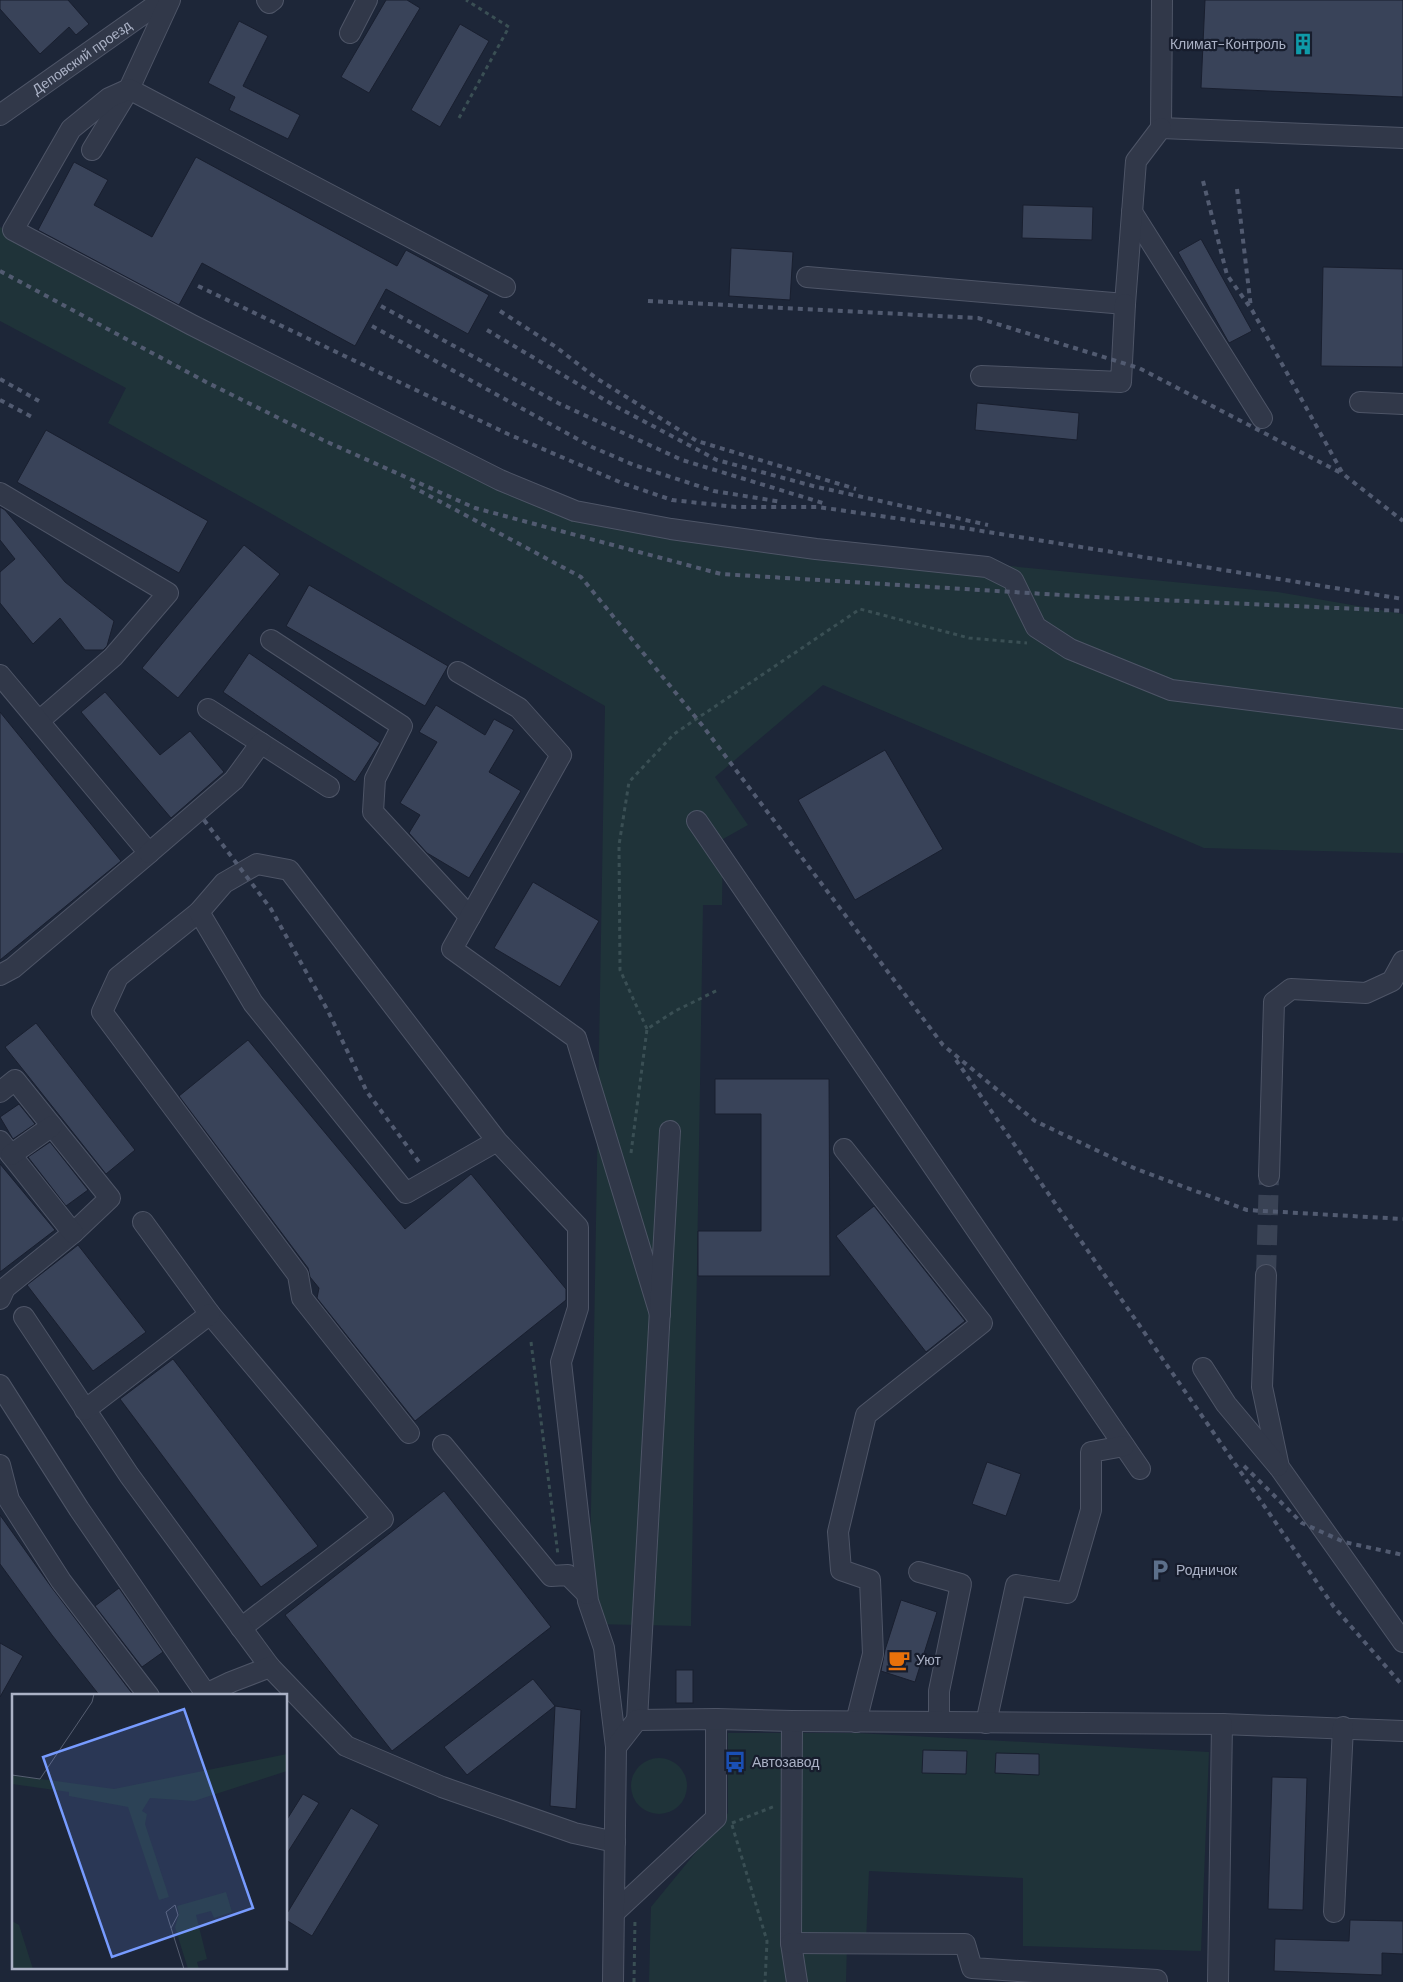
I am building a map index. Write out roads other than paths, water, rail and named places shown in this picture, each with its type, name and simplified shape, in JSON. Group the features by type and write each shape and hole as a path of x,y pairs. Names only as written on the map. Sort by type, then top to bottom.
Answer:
{"street":[{"name":"Деповский проезд","path":"0,115 164,0"},
{"path":"92,150 129,89 170,0"},
{"path":"267,0 270,3 273,0"},
{"path":"350,33 367,0"},
{"path":"981,376 1121,382 1136,161 1161,128 1162,0"},
{"path":"129,89 505,286"},
{"path":"129,89 109,98 71,129 14,230 192,325 500,480 574,511 671,529 816,549 987,567 1013,580 1036,627 1070,649 1171,690 1403,720"},
{"path":"1161,128 1403,138"},
{"path":"1132,212 1262,418"},
{"path":"806,277 1125,304"},
{"path":"1360,402 1403,404"},
{"path":"0,492 168,593 113,657 39,722"},
{"path":"271,640 402,726 375,779 373,812 470,917"},
{"path":"458,672 519,708 561,755 452,949 576,1038 660,1314"},
{"path":"0,674 149,853"},
{"path":"208,709 330,787"},
{"path":"0,975 13,968 234,780 261,743"},
{"path":"697,820 1140,1469"},
{"path":"409,1433 302,1298 298,1275 102,1012 118,977 199,912 224,883 256,864 289,870 496,1140 578,1227 578,1308 561,1362 588,1594 604,1648 616,1747 613,1982"},
{"path":"199,912 253,1004 406,1193 496,1140"},
{"path":"1269,1176 1274,1002 1291,989 1366,994 1392,981 1403,961"},
{"path":"0,1092 15,1080 110,1198 73,1233 5,1288 0,1299"},
{"path":"52,1126 6,1148 73,1233"},
{"path":"616,1747 637,1720 670,1131"},
{"path":"844,1149 982,1323 866,1415 838,1532 841,1570 870,1580 873,1654 856,1722"},
{"path":"143,1222 210,1314 383,1519 241,1628"},
{"path":"1266,1275 1262,1387 1279,1467"},
{"path":"86,1410 210,1314"},
{"path":"24,1317 128,1475 270,1667 346,1746 450,1790 574,1833 615,1842"},
{"path":"1203,1368 1226,1404 1279,1467 1403,1642"},
{"path":"0,1385 79,1509 204,1694"},
{"path":"443,1445 551,1576 568,1575 588,1594"},
{"path":"986,1722 1016,1585 1067,1593 1091,1510 1091,1452 1124,1446"},
{"path":"0,1465 9,1500 60,1581 147,1694"},
{"path":"918,1572 961,1584 939,1691 939,1722"},
{"path":"207,1694 231,1682 270,1667"},
{"path":"637,1720 716,1719 856,1722 1222,1724 1403,1730"},
{"path":"615,1912 724,1821 716,1719"},
{"path":"792,1721 791,1943 797,1982"},
{"path":"1218,1982 1222,1724"},
{"path":"1334,1912 1343,1727"},
{"path":"791,1943 965,1944 972,1968 1157,1980 1157,1982"}],"tunnel":[{"path":"1266,1275 1269,1176"}],"railway":[{"path":"1203,181 1227,275 1252,310 1343,474 1403,521"},
{"path":"1237,189 1251,308"},
{"path":"0,271 206,382 325,441 475,508 721,574 1094,597 1403,611"},
{"path":"198,286 508,434 622,483 672,500 736,507 818,507 957,527 1403,599"},
{"path":"648,301 978,318 1139,368 1343,474"},
{"path":"381,306 558,403 682,460 823,503"},
{"path":"500,311 556,347 596,378 697,441 856,489"},
{"path":"372,326 592,447 634,465 714,491 782,502"},
{"path":"487,330 615,406 717,460 813,486 988,525"},
{"path":"0,379 39,401"},
{"path":"0,400 32,417"},
{"path":"411,486 581,577 702,725 943,1045 1035,1121 1136,1169 1247,1210 1403,1219"},
{"path":"204,820 271,909 328,1011 367,1092 419,1162"},
{"path":"956,1060 1334,1607 1403,1686"},
{"path":"1244,1466 1302,1523 1344,1542 1403,1555"}],"place":[{"name":"Климат-Контроль","path":"1303,44"},
{"name":"Родничок","path":"1160,1570"},
{"name":"Уют","path":"899,1660"},
{"name":"Автозавод","path":"735,1762"}]}
